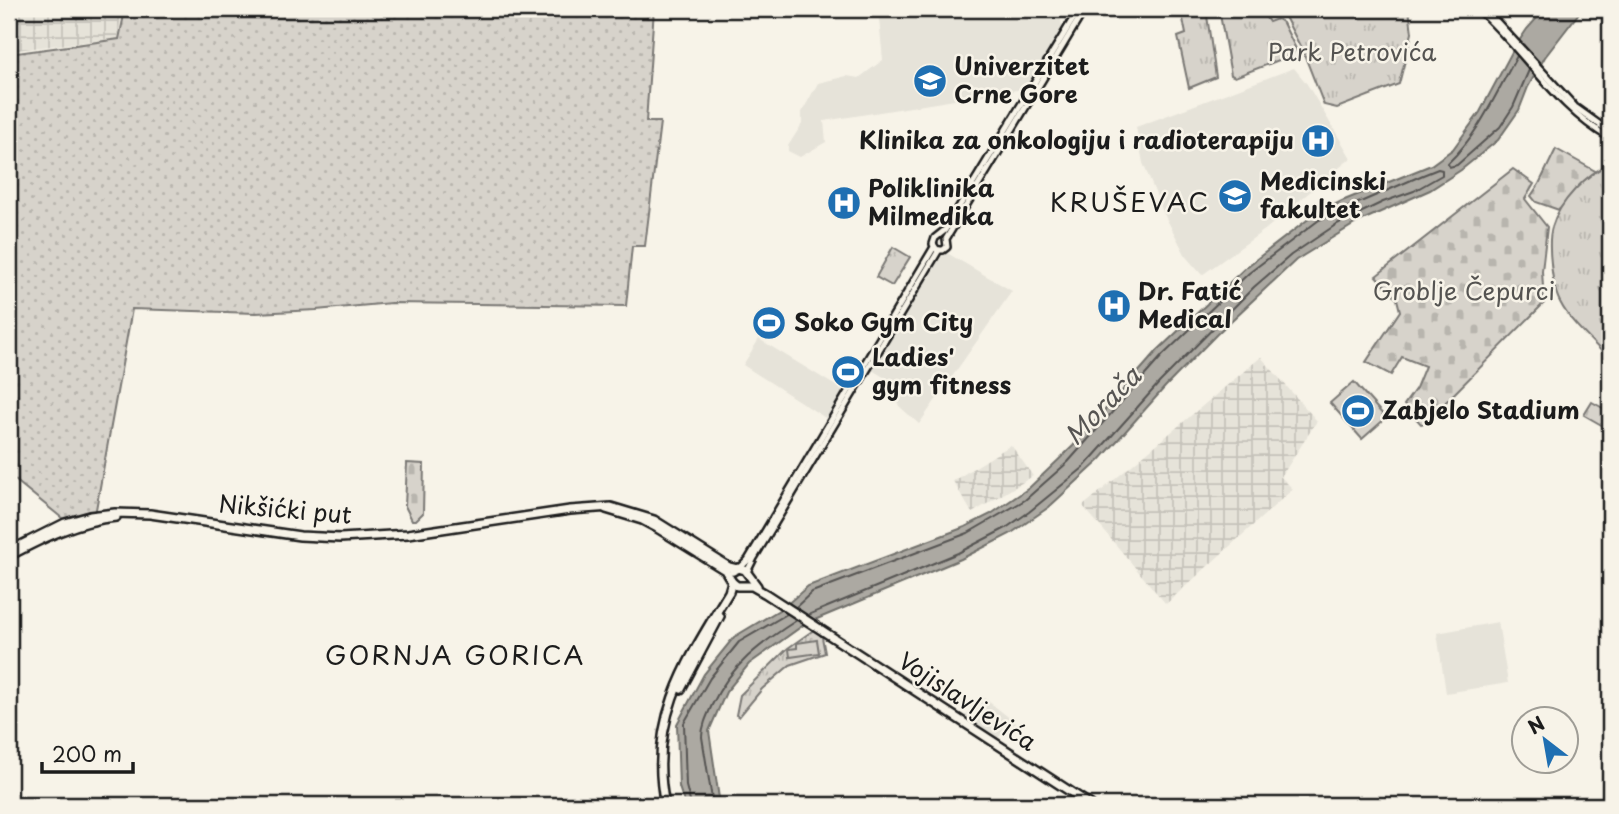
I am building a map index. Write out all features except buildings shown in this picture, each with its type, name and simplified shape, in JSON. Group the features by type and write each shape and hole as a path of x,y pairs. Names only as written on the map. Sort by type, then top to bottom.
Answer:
{"main road":[{"path":"943,237 1079,9"},
{"path":"937,249 934,240 943,237 1084,9"},
{"path":"1485,9 1578,113 1610,138"},
{"path":"1476,10 1510,37"},
{"path":"1578,113 1610,132"},
{"path":"668,805 664,772 668,724 696,653 729,592 732,579 743,572 754,558 937,249 947,247 943,237"},
{"name":"Nikšićki put","path":"9,551 65,523 90,516 123,512 316,537 408,534 570,510 611,507 654,520 725,564 743,572"},
{"name":"Nikšićki put","path":"606,509 653,526 725,570 742,586"},
{"path":"9,556 65,529 116,517 153,518 315,541 363,540 408,534"},
{"path":"696,653 729,600 742,586 743,572"},
{"path":"743,572 763,592"},
{"path":"742,586 763,592"},
{"name":"Vojislavljevića","path":"763,592 1091,805"}],"shaded area":[{"path":"10,9 122,9 118,38 9,51"},
{"name":"Univerzitet Crne Gore","path":"878,9 1059,9 1063,31 1029,88 824,121 826,142 800,157 788,151 788,146 802,124 802,112 818,83 847,76 859,78 883,60"},
{"path":"1294,68 1307,84 1351,158 1294,205 1291,202 1287,206 1290,209 1266,229 1202,275 1187,258 1163,212 1143,163 1136,127"},
{"path":"947,253 1012,291 919,424 899,406 887,379 872,370 939,255"},
{"path":"759,339 844,391 827,419 743,365"},
{"path":"1261,357 1317,421 1281,477 1293,489 1166,604 1083,506"},
{"path":"1011,445 1033,476 972,513 953,481"},
{"path":"1498,622 1508,683 1446,693 1437,633"},
{"path":"984,698 1016,723 995,740 963,717"}],"green space":[{"path":"654,9 646,122 660,122 645,246 632,246 626,306 391,303 256,313 132,309 95,515 68,523 9,475 9,54 119,39 125,10"},
{"path":"1181,9 1206,9 1216,77 1189,88 1178,37 1186,34"},
{"path":"1219,9 1260,9 1269,22 1277,19 1283,23 1296,49 1292,55 1235,77 1231,75"},
{"name":"Park Petrovića","path":"1281,9 1409,9 1412,33 1399,84 1337,108 1324,105 1304,54"},
{"name":"Groblje Čepurci","path":"1556,149 1597,172 1588,178 1559,210 1536,202 1531,196"},
{"path":"1610,164 1610,360 1576,325 1560,302 1553,276 1550,243 1552,227 1567,198 1583,181"},
{"name":"Groblje Čepurci","path":"1513,169 1534,184 1525,199 1547,227 1542,271 1544,303 1421,424 1404,405 1416,388 1425,366 1402,357 1391,375 1366,362 1400,311 1397,299 1376,276"},
{"path":"893,247 910,257 892,286 876,277"},
{"name":"Zabjelo Stadium","path":"1354,382 1386,418 1362,439 1330,403"},
{"path":"1592,402 1610,412 1610,419 1605,427 1584,415"},
{"path":"407,463 424,464 423,513 416,520 412,520 405,506"},
{"path":"815,629 822,637 825,653 790,665 762,689 739,717 736,715 740,695 788,648"},
{"path":"817,640 819,653 790,657 789,649 797,648 797,643"}],"water":[{"path":"1545,9 1582,9 1545,57 1519,110 1498,140 1461,170 1430,190 1358,222 1296,260 1217,334 1100,460 1049,507 1010,534 961,559 805,624 749,664 726,692 709,731 720,805 685,805 679,787 677,724 704,674 734,637 784,607 808,586 965,527 991,514 1029,488 1073,446 1158,350 1245,268 1315,214 1431,165 1453,149 1480,112 1513,50"}],"place":[{"name":"Univerzitet Crne Gore","path":"930,81"},
{"name":"Klinika za onkologiju i radioterapiju","path":"1318,141"},
{"name":"Medicinski fakultet","path":"1235,196"},
{"name":"Poliklinika Milmedika","path":"844,203"},
{"name":"Dr. Fatić Medical","path":"1114,306"},
{"name":"Soko Gym City","path":"769,323"},
{"name":"Ladies' gym fitness","path":"848,372"},
{"name":"Zabjelo Stadium","path":"1358,411"}],"district":[{"name":"KRUŠEVAC","path":"1130,203"},
{"name":"GORNJA GORICA","path":"455,656"}],"water label":[{"name":"Morača","path":"1103,406"}]}
